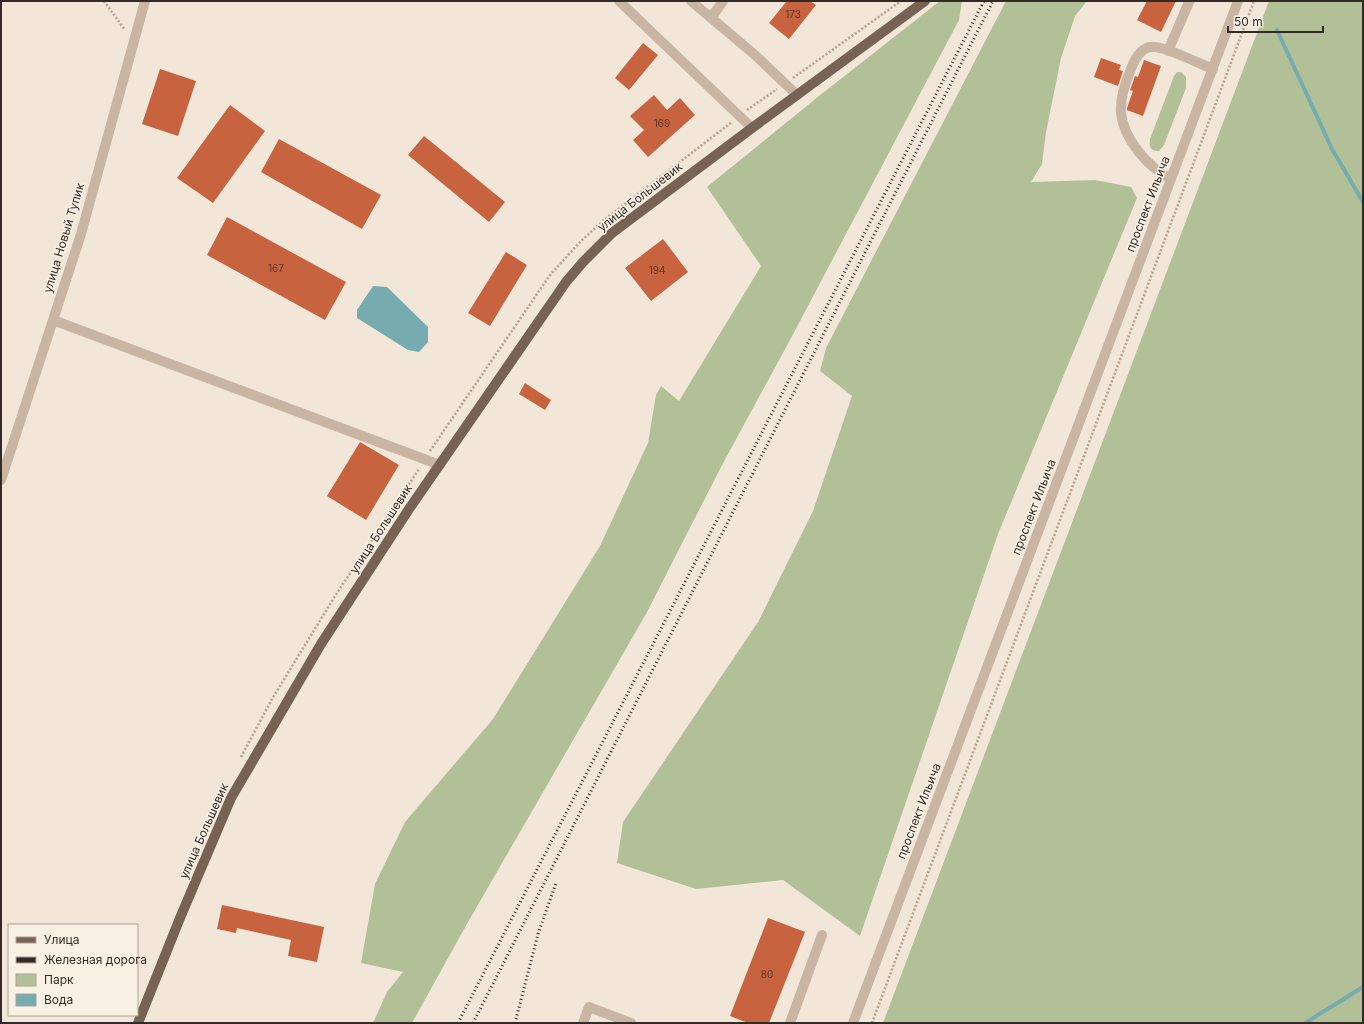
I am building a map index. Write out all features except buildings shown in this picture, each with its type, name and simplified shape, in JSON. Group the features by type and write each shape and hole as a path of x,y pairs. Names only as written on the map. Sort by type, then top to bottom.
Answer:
{"main road":[{"name":"улица Большевик","path":"138,1023 183,910 231,798 322,644 409,509 566,282 583,262 612,233 925,1"}],"street":[{"name":"улица Новый Тупик","path":"1,480 81,234 145,1"},
{"path":"619,1 752,128"},
{"path":"692,1 755,55 797,95"},
{"path":"711,18 723,1"},
{"name":"проспект Ильича","path":"853,1023 1238,1"},
{"path":"1168,51 1189,2"},
{"path":"1171,179 1154,167 1132,142 1125,128 1121,113 1125,83 1137,57 1143,50 1150,47 1160,48 1212,69"},
{"path":"53,320 440,465"},
{"path":"790,1023 822,935"},
{"path":"583,1023 589,1007 631,1023"}],"path":[{"path":"104,1 134,41"},
{"path":"239,759 272,699 335,596 550,275 581,240 604,220 740,115 901,1"},
{"path":"872,1023 1254,1"}],"green space":[{"path":"940,1 962,1 959,20 790,340 721,467 646,614 468,922 412,1023 373,1023 387,992 403,972 361,963 375,884 405,822 493,719 600,546 648,443 656,395 661,386 679,401 761,266 707,187 819,96"},
{"path":"1006,1 1087,1 1075,16 1061,58 1046,132 1042,164 1031,182 1095,180 1131,187 1137,198 998,534 860,936 783,880 696,889 617,863 623,822 758,622 813,511 852,396 820,371 826,348"},
{"path":"1269,1 1363,1 1363,1023 883,1023"},
{"path":"1177,72 1181,72 1186,77 1186,88 1164,145 1159,151 1154,150 1150,146 1150,139 1174,76"}],"water":[{"path":"373,286 387,287 428,327 428,342 419,352 408,350 357,318 357,310"}],"waterway":[{"path":"1277,30 1332,149 1363,202"},
{"path":"1305,1023 1363,987"}],"railway":[{"path":"458,1023 984,1"},
{"path":"473,1023 993,1"},
{"path":"515,1023 538,934 556,883"}]}
